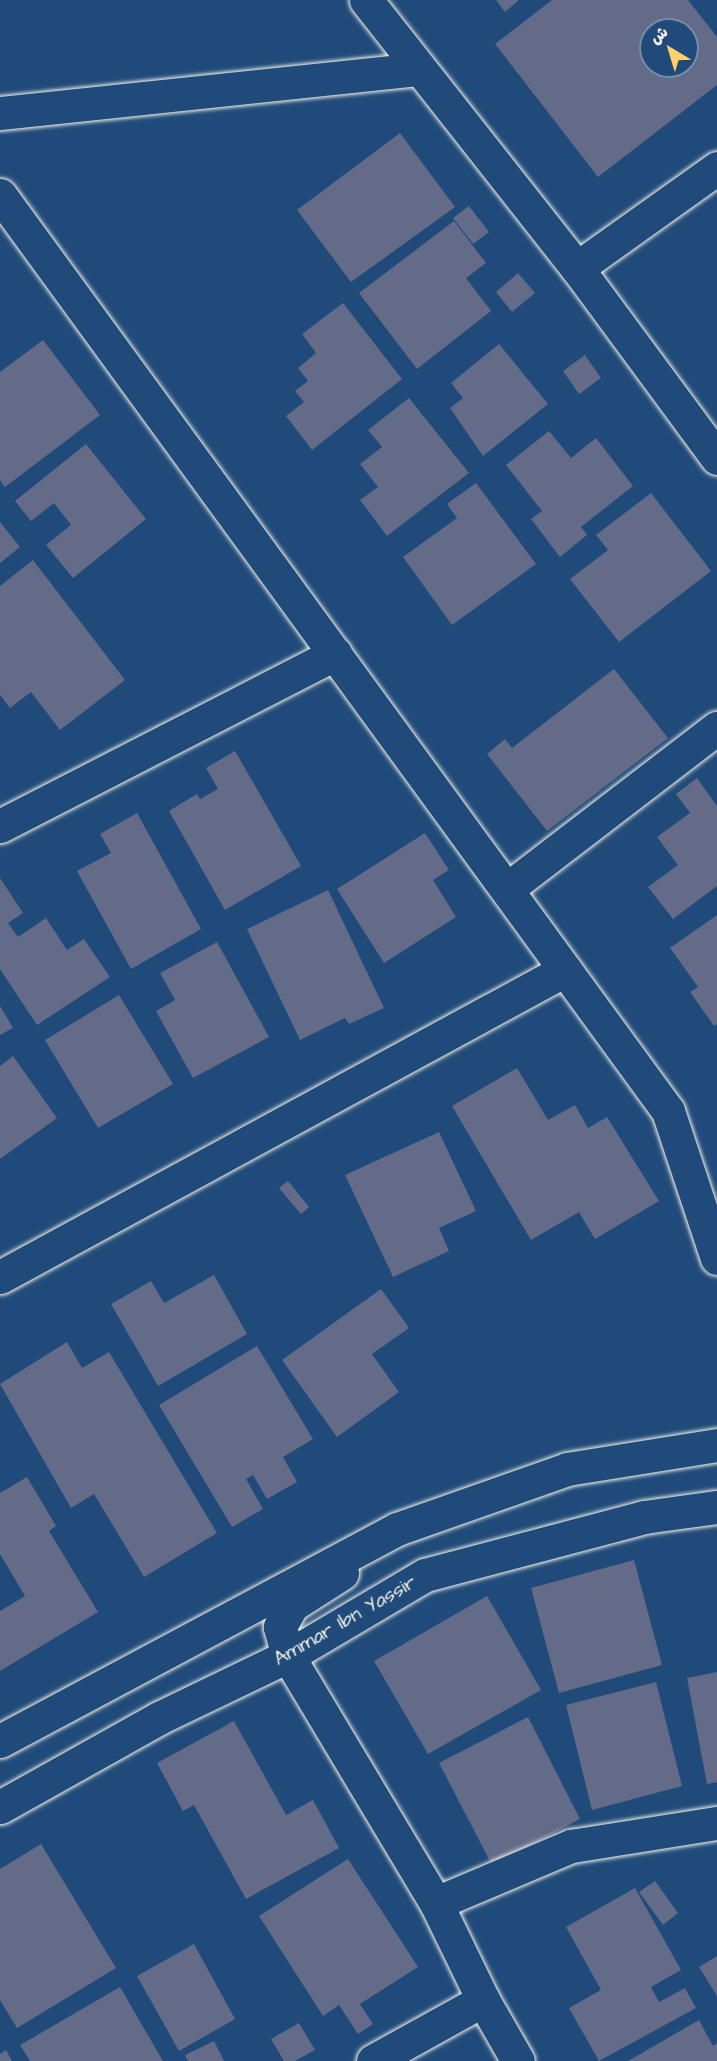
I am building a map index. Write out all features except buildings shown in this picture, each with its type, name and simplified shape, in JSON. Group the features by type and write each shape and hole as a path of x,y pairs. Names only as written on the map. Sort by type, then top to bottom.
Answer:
{"street":[{"path":"366,0 418,69 577,268 717,458"},
{"path":"0,113 418,69"},
{"path":"577,268 717,168"},
{"path":"0,195 668,1111 717,1258"},
{"path":"0,826 335,654"},
{"path":"507,889 717,728"},
{"path":"0,1277 565,970"},
{"path":"0,1741 397,1529 567,1469 717,1445"},
{"name":"Ammar Ibn Yassir","path":"0,1807 159,1718 288,1656 425,1575 644,1517 717,1508"},
{"path":"426,1519 292,1605 280,1627 288,1656 436,1903 483,2000 518,2061"},
{"path":"436,1903 572,1846 717,1823"},
{"path":"373,2061 483,2000"}]}
